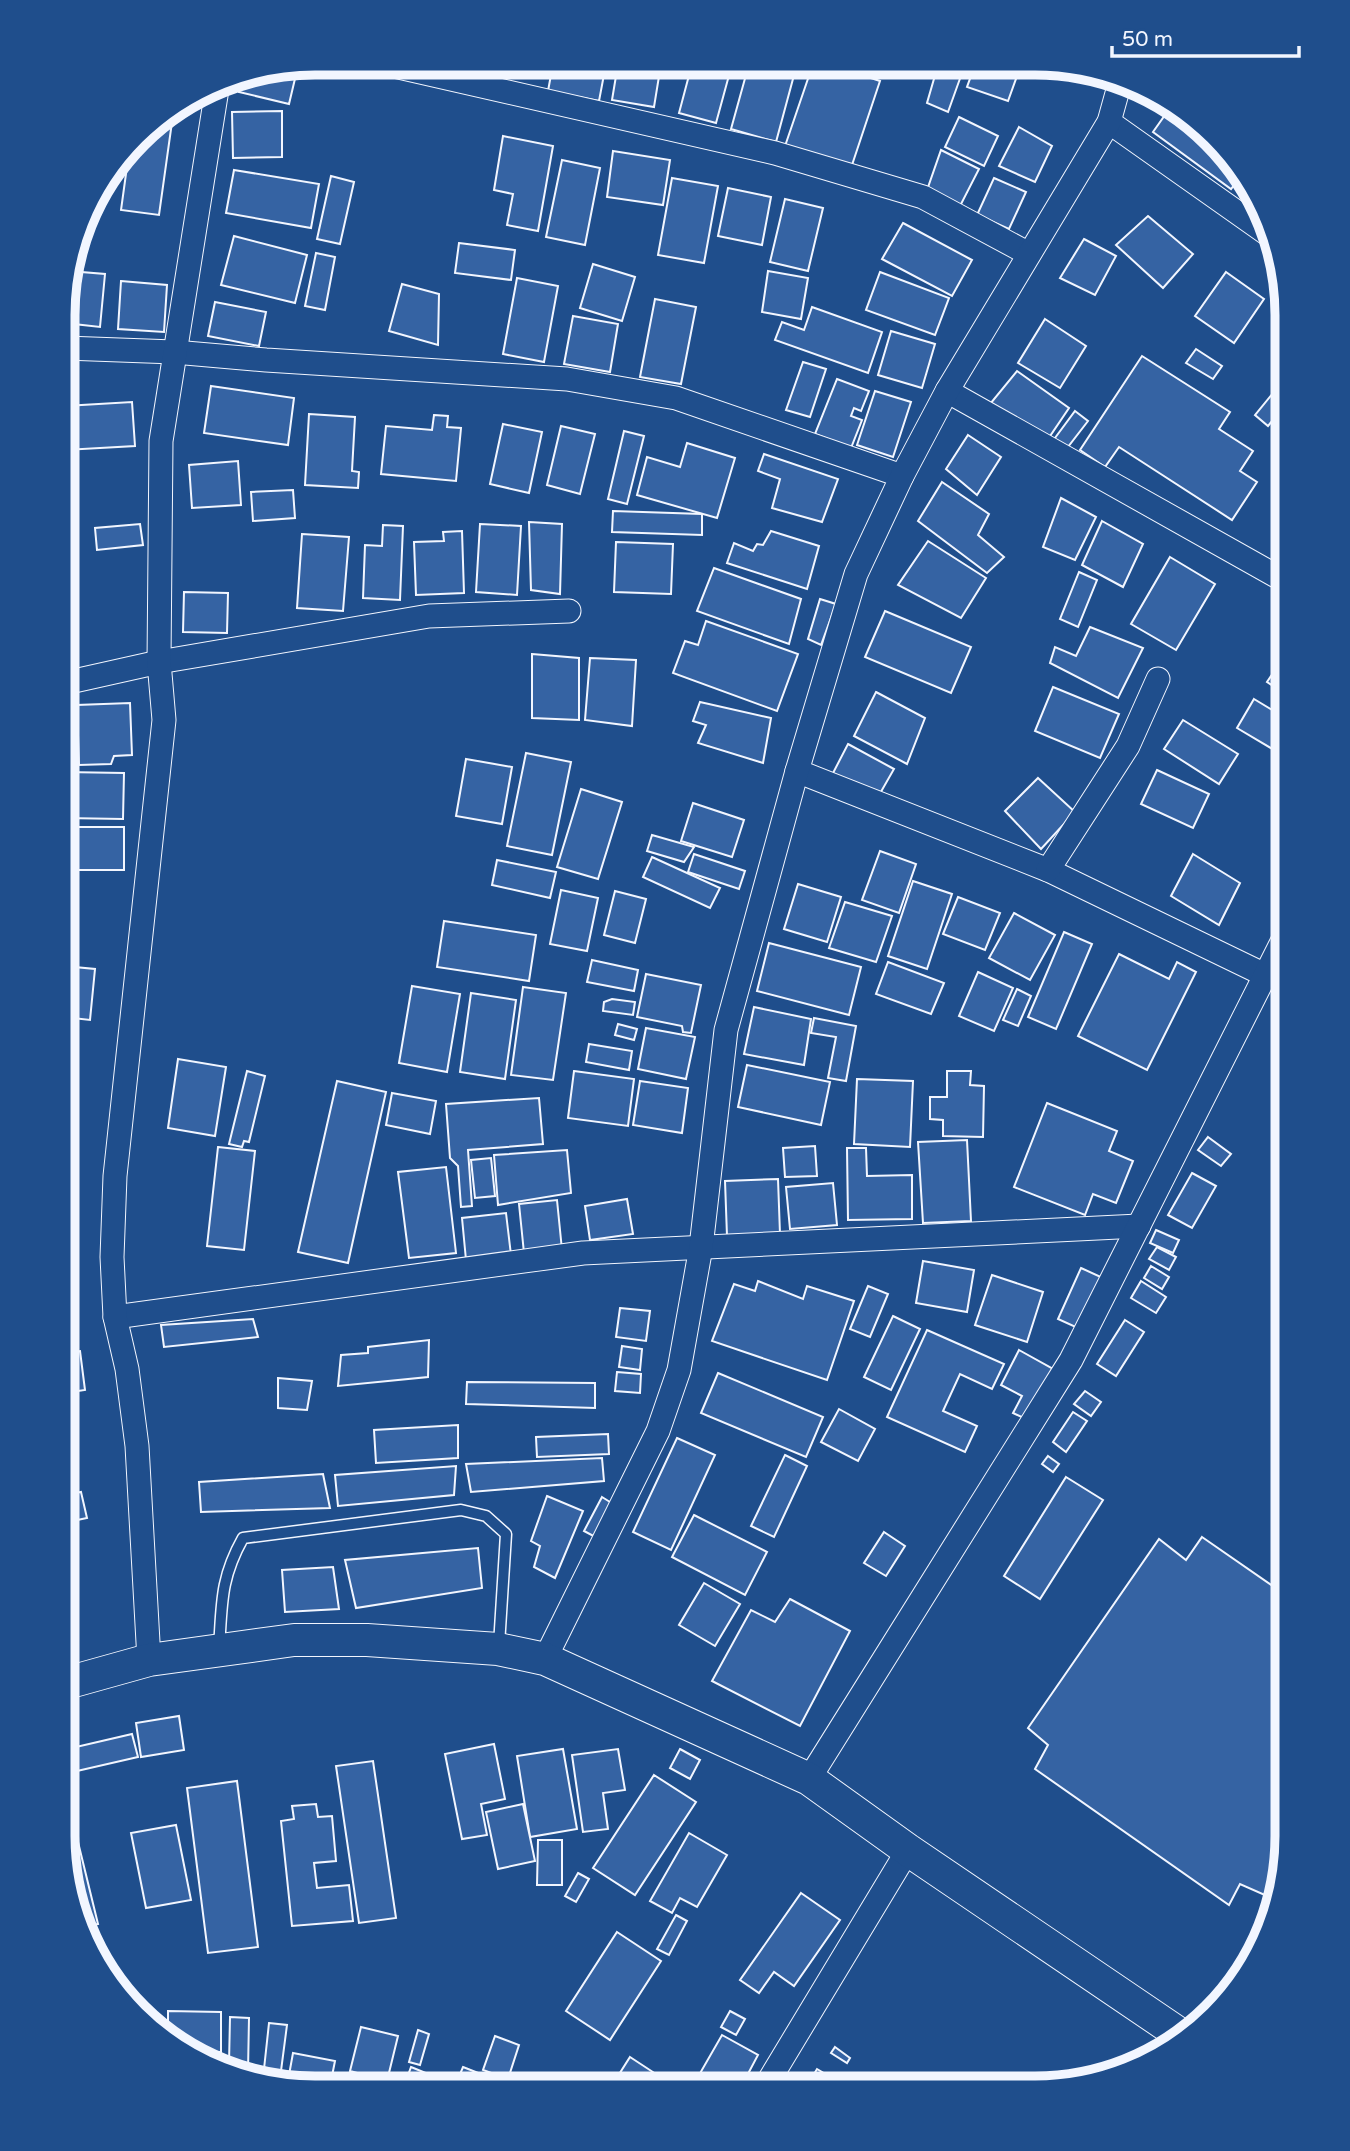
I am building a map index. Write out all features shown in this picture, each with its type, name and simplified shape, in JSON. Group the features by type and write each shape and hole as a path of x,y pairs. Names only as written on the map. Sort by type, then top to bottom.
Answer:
{"main road":[{"path":"75,1681 149,1660 294,1640 367,1640 499,1649 545,1659 809,1779 908,1850 1174,2031"}],"street":[{"path":"434,75 775,153 911,193 1029,254"},
{"path":"545,1659 658,1431 678,1370 701,1247 726,1030 797,771 856,574 902,476 947,391 1109,122 1118,91"},
{"path":"149,1660 137,1446 127,1369 115,1317 112,1257 114,1176 164,720 159,662 161,441 216,97"},
{"path":"1109,122 1258,227"},
{"path":"75,348 174,352 567,379 676,398 902,476"},
{"path":"947,391 1275,575"},
{"path":"75,681 159,662 429,615 569,611"},
{"path":"1048,870 1128,746 1158,679"},
{"path":"797,771 1048,870 1265,975"},
{"path":"809,1779 1071,1360 1275,956"},
{"path":"115,1317 583,1253 1139,1226"},
{"path":"772,2076 908,1850"}],"lane":[{"path":"219,1651 223,1585 232,1558 243,1538 461,1510 485,1517 506,1534 499,1649"}],"building":[{"path":"551,75 604,75 599,101 548,91"},
{"path":"616,75 659,75 654,107 612,100"},
{"path":"689,75 729,75 716,123 679,113"},
{"path":"746,75 794,75 776,142 731,129"},
{"path":"809,75 862,75 880,81 850,171 784,149"},
{"path":"935,75 961,75 948,112 927,103"},
{"path":"971,75 1017,75 1008,101 967,87"},
{"path":"296,76 289,104 239,92 240,87 253,83"},
{"path":"282,111 282,157 233,158 232,112"},
{"path":"1166,114 1204,146 1235,184 1231,189 1153,132"},
{"path":"959,117 998,136 984,166 945,147"},
{"path":"172,123 159,215 121,210 127,167"},
{"path":"1019,127 1052,146 1035,182 999,166"},
{"path":"503,136 553,146 538,231 507,225 513,194 494,190"},
{"path":"941,150 979,169 958,210 926,193"},
{"path":"613,151 670,160 663,205 607,197"},
{"path":"562,160 600,168 585,245 546,237"},
{"path":"234,170 319,184 311,228 226,213"},
{"path":"331,176 354,182 340,244 317,239"},
{"path":"672,178 718,186 704,263 658,255"},
{"path":"994,178 1026,192 1009,229 977,215"},
{"path":"728,188 771,197 762,245 718,236"},
{"path":"785,199 823,208 808,271 770,262"},
{"path":"1148,216 1193,254 1163,288 1116,245"},
{"path":"903,223 972,260 952,296 882,259"},
{"path":"234,236 307,255 295,303 221,285"},
{"path":"1084,239 1116,256 1095,295 1060,278"},
{"path":"459,243 515,250 511,280 455,273"},
{"path":"316,253 335,257 325,310 305,306"},
{"path":"593,264 635,277 622,321 580,308"},
{"path":"768,271 808,278 801,319 762,312"},
{"path":"79,272 105,274 100,327 75,324"},
{"path":"880,272 949,298 935,335 866,310"},
{"path":"1226,272 1264,299 1234,343 1195,316"},
{"path":"517,278 558,286 544,362 503,354"},
{"path":"121,281 167,285 164,332 118,329"},
{"path":"402,284 439,294 438,345 389,331"},
{"path":"655,299 696,307 681,384 640,377"},
{"path":"215,302 266,312 259,346 208,336"},
{"path":"812,307 882,332 868,373 775,340 782,322 804,330"},
{"path":"573,316 618,324 610,372 564,364"},
{"path":"1045,319 1086,346 1060,388 1018,363"},
{"path":"891,331 935,344 922,388 878,375"},
{"path":"1196,349 1222,366 1213,379 1186,363"},
{"path":"1142,356 1230,412 1219,429 1253,451 1240,471 1257,482 1232,520 1119,447 1105,467 1080,450"},
{"path":"803,362 826,369 810,417 786,410"},
{"path":"1017,371 1069,408 1046,442 990,404"},
{"path":"837,379 869,391 861,411 854,408 851,416 862,420 851,448 815,434"},
{"path":"211,386 294,398 288,445 204,433"},
{"path":"875,391 911,402 893,457 857,445"},
{"path":"1275,391 1275,418 1268,426 1255,415"},
{"path":"132,402 135,446 75,449 75,405"},
{"path":"1075,411 1088,421 1064,452 1052,442"},
{"path":"309,414 355,417 352,471 359,472 358,488 305,485"},
{"path":"434,415 448,416 447,427 461,428 456,481 381,474 386,426 432,430"},
{"path":"503,424 542,432 529,493 490,484"},
{"path":"561,426 595,434 580,494 547,485"},
{"path":"624,431 644,436 627,504 608,499"},
{"path":"968,435 1001,457 977,495 946,469"},
{"path":"687,443 735,458 717,518 637,495 647,457 680,467"},
{"path":"764,454 838,479 822,522 772,508 780,479 758,471"},
{"path":"238,461 241,505 192,508 189,465"},
{"path":"942,482 989,514 978,535 1004,557 987,573 918,521"},
{"path":"293,490 295,518 253,521 251,492"},
{"path":"1061,498 1096,517 1075,560 1043,547"},
{"path":"613,511 702,514 702,535 612,532"},
{"path":"1102,521 1143,544 1123,587 1082,565"},
{"path":"529,522 562,524 560,594 531,590"},
{"path":"140,524 143,545 97,550 95,528"},
{"path":"480,524 521,526 517,595 476,592"},
{"path":"383,525 403,526 400,600 363,598 365,545 382,546"},
{"path":"462,531 464,593 416,595 414,542 444,541 443,532"},
{"path":"771,531 819,546 807,589 727,563 734,543 753,551 757,544 763,545"},
{"path":"302,534 349,537 343,611 297,608"},
{"path":"928,541 986,578 961,618 898,585"},
{"path":"616,542 673,544 671,594 614,592"},
{"path":"1170,557 1215,584 1176,650 1131,624"},
{"path":"714,568 801,599 789,644 697,611"},
{"path":"1079,572 1097,580 1078,627 1060,619"},
{"path":"184,592 228,593 227,633 183,632"},
{"path":"820,599 836,604 821,645 808,639"},
{"path":"885,611 971,647 951,693 865,657"},
{"path":"706,621 798,654 777,711 673,673 685,641 698,645"},
{"path":"1090,627 1143,648 1118,698 1050,663 1055,647 1076,656"},
{"path":"532,654 579,658 579,720 532,718"},
{"path":"590,658 636,660 632,726 585,720"},
{"path":"1275,671 1275,687 1267,682"},
{"path":"1053,687 1119,714 1100,758 1035,731"},
{"path":"876,692 925,718 907,764 854,736"},
{"path":"1254,699 1275,712 1275,750 1237,728"},
{"path":"700,702 771,718 763,763 698,743 706,725 693,721"},
{"path":"130,703 132,755 114,756 111,764 79,765 77,705"},
{"path":"1183,720 1238,754 1219,784 1164,749"},
{"path":"848,744 894,769 878,797 832,775"},
{"path":"526,753 571,762 552,855 507,846"},
{"path":"466,759 512,767 502,824 456,816"},
{"path":"1157,770 1209,794 1193,828 1141,804"},
{"path":"75,772 124,773 123,819 75,818"},
{"path":"1038,778 1075,812 1041,849 1005,811"},
{"path":"581,789 622,802 598,879 557,867"},
{"path":"693,803 744,820 732,857 681,841"},
{"path":"75,827 124,827 124,870 75,870"},
{"path":"652,835 694,847 684,862 647,851"},
{"path":"880,851 916,864 899,913 862,900"},
{"path":"694,854 745,871 739,889 688,872"},
{"path":"1193,854 1240,883 1219,925 1171,896"},
{"path":"652,857 720,888 710,908 643,877"},
{"path":"497,860 556,872 550,898 492,885"},
{"path":"913,881 952,894 927,969 888,956"},
{"path":"798,884 841,897 827,942 784,929"},
{"path":"561,890 598,898 587,951 550,944"},
{"path":"615,891 646,899 635,943 604,935"},
{"path":"958,897 1000,913 985,950 943,934"},
{"path":"845,902 892,916 876,962 829,948"},
{"path":"1014,913 1055,935 1030,980 989,958"},
{"path":"444,921 536,935 529,981 437,967"},
{"path":"1064,932 1092,944 1056,1029 1028,1017"},
{"path":"769,943 861,967 849,1015 757,991"},
{"path":"1119,954 1169,979 1177,962 1196,972 1147,1070 1078,1036"},
{"path":"592,960 638,970 634,991 587,982"},
{"path":"888,962 944,983 931,1014 876,994"},
{"path":"75,967 95,969 90,1020 75,1018"},
{"path":"978,972 1013,988 994,1031 959,1016"},
{"path":"646,974 701,985 691,1033 683,1032 682,1026 637,1017"},
{"path":"412,986 460,994 447,1072 399,1063"},
{"path":"523,987 566,993 553,1080 511,1075"},
{"path":"1017,989 1031,996 1018,1026 1003,1020"},
{"path":"471,993 516,1000 505,1079 460,1072"},
{"path":"612,999 635,1002 633,1015 603,1011 604,1002"},
{"path":"754,1007 811,1019 804,1065 744,1054"},
{"path":"814,1018 856,1026 846,1081 828,1078 836,1037 811,1033"},
{"path":"618,1024 637,1029 634,1040 615,1035"},
{"path":"646,1028 695,1037 686,1079 638,1069"},
{"path":"589,1044 632,1051 629,1070 586,1062"},
{"path":"178,1059 226,1067 215,1136 168,1128"},
{"path":"747,1065 830,1082 821,1125 738,1107"},
{"path":"247,1071 265,1076 249,1142 244,1141 242,1147 229,1144"},
{"path":"574,1071 634,1079 628,1126 568,1118"},
{"path":"947,1071 971,1071 970,1085 984,1086 983,1137 943,1136 943,1120 930,1119 930,1097 947,1097"},
{"path":"857,1079 913,1081 910,1147 854,1144"},
{"path":"337,1081 386,1092 348,1263 298,1252"},
{"path":"640,1081 688,1088 682,1133 633,1125"},
{"path":"392,1093 436,1101 430,1134 386,1125"},
{"path":"539,1098 543,1144 468,1150 472,1206 461,1207 458,1166 450,1158 446,1104"},
{"path":"1047,1103 1117,1131 1109,1151 1133,1161 1116,1203 1093,1194 1085,1215 1014,1187"},
{"path":"1208,1137 1231,1154 1221,1166 1198,1150"},
{"path":"967,1140 971,1221 923,1223 918,1142"},
{"path":"815,1146 817,1176 785,1177 783,1148"},
{"path":"218,1147 255,1151 244,1250 207,1246"},
{"path":"847,1148 866,1148 867,1176 912,1175 912,1219 848,1220"},
{"path":"567,1150 571,1193 498,1205 494,1155"},
{"path":"491,1158 495,1196 475,1198 471,1160"},
{"path":"446,1167 456,1253 409,1258 398,1172"},
{"path":"1192,1173 1216,1186 1192,1228 1168,1215"},
{"path":"778,1179 780,1234 727,1236 725,1181"},
{"path":"833,1183 837,1225 790,1229 786,1187"},
{"path":"627,1199 633,1234 590,1240 585,1206"},
{"path":"557,1200 562,1250 524,1253 519,1204"},
{"path":"506,1213 511,1255 466,1260 462,1218"},
{"path":"1156,1230 1179,1240 1173,1253 1150,1243"},
{"path":"1157,1247 1176,1257 1169,1270 1149,1259"},
{"path":"923,1261 974,1270 967,1312 916,1303"},
{"path":"1151,1266 1169,1277 1162,1289 1144,1278"},
{"path":"1081,1268 1103,1278 1080,1329 1058,1319"},
{"path":"992,1275 1043,1292 1027,1342 975,1325"},
{"path":"758,1281 803,1299 807,1286 854,1301 827,1380 712,1341 734,1284 755,1291"},
{"path":"1141,1281 1166,1297 1156,1313 1131,1298"},
{"path":"868,1286 888,1294 870,1337 850,1329"},
{"path":"620,1308 650,1311 646,1341 616,1337"},
{"path":"893,1316 920,1329 891,1390 864,1377"},
{"path":"253,1319 258,1337 164,1347 161,1325"},
{"path":"1125,1320 1144,1332 1116,1376 1097,1364"},
{"path":"927,1330 1004,1364 992,1389 960,1374 943,1411 977,1426 965,1452 887,1417"},
{"path":"429,1340 428,1377 338,1386 341,1355 368,1353 368,1347"},
{"path":"622,1346 642,1349 640,1370 619,1367"},
{"path":"1019,1350 1053,1369 1026,1419 1013,1413 1022,1396 1001,1385"},
{"path":"80,1351 85,1390 75,1391 75,1352"},
{"path":"617,1372 641,1374 640,1393 615,1391"},
{"path":"718,1373 823,1417 806,1457 701,1413"},
{"path":"278,1378 312,1381 307,1410 278,1408"},
{"path":"467,1382 595,1383 595,1408 466,1404"},
{"path":"1085,1391 1101,1402 1091,1416 1074,1404"},
{"path":"839,1409 875,1429 858,1461 821,1442"},
{"path":"1073,1412 1087,1421 1066,1452 1053,1442"},
{"path":"458,1425 458,1458 376,1463 374,1430"},
{"path":"608,1434 609,1454 537,1457 536,1437"},
{"path":"677,1438 715,1455 671,1550 633,1532"},
{"path":"785,1455 807,1466 774,1537 751,1526"},
{"path":"1048,1456 1059,1464 1053,1472 1042,1464"},
{"path":"602,1458 604,1481 471,1492 466,1464"},
{"path":"456,1466 454,1495 338,1506 335,1475"},
{"path":"323,1474 330,1508 201,1512 199,1482"},
{"path":"1066,1477 1103,1500 1040,1599 1004,1576"},
{"path":"81,1492 87,1518 75,1520 75,1493"},
{"path":"547,1496 583,1511 555,1578 534,1567 540,1546 531,1541"},
{"path":"602,1497 618,1507 599,1539 584,1531"},
{"path":"694,1515 767,1552 745,1595 672,1557"},
{"path":"884,1532 905,1546 886,1576 864,1563"},
{"path":"1202,1537 1274,1587 1274,1852 1270,1883 1267,1896 1240,1884 1229,1905 1035,1769 1048,1745 1028,1728 1159,1539 1186,1560"},
{"path":"478,1548 482,1588 356,1608 345,1560"},
{"path":"333,1567 339,1609 285,1612 282,1570"},
{"path":"704,1583 740,1604 715,1646 679,1625"},
{"path":"790,1599 850,1631 800,1726 712,1681 751,1610 775,1622"},
{"path":"179,1716 184,1750 141,1757 136,1723"},
{"path":"132,1734 138,1757 75,1771 75,1747"},
{"path":"494,1744 505,1799 481,1804 487,1835 462,1839 445,1754"},
{"path":"563,1749 577,1829 530,1837 517,1756"},
{"path":"618,1749 625,1790 603,1793 608,1829 583,1832 572,1755"},
{"path":"680,1749 700,1760 690,1779 670,1768"},
{"path":"373,1761 396,1918 359,1923 336,1766"},
{"path":"654,1775 696,1802 635,1895 593,1868"},
{"path":"237,1781 258,1947 208,1953 187,1788"},
{"path":"316,1804 318,1817 332,1816 336,1861 314,1863 317,1888 349,1885 353,1921 292,1926 281,1821 294,1819 292,1806"},
{"path":"523,1804 535,1861 498,1869 486,1812"},
{"path":"176,1825 191,1900 146,1908 131,1833"},
{"path":"689,1833 727,1855 697,1907 680,1898 672,1913 650,1901"},
{"path":"538,1840 562,1840 562,1885 537,1885"},
{"path":"78,1842 98,1924 93,1925 88,1913 77,1867 75,1843"},
{"path":"578,1873 589,1879 576,1902 565,1896"},
{"path":"801,1893 840,1920 794,1986 774,1972 759,1993 740,1980"},
{"path":"676,1915 687,1921 669,1955 657,1949"},
{"path":"617,1932 661,1961 610,2040 566,2011"},
{"path":"168,2011 221,2012 221,2052 212,2052 195,2044 168,2025"},
{"path":"730,2011 745,2019 736,2035 721,2027"},
{"path":"230,2017 249,2018 248,2066 229,2059"},
{"path":"269,2023 287,2025 281,2071 264,2069"},
{"path":"361,2027 398,2036 388,2076 368,2076 350,2071"},
{"path":"418,2030 429,2034 420,2065 409,2062"},
{"path":"722,2035 758,2055 747,2076 699,2075"},
{"path":"495,2036 519,2045 509,2076 483,2070"},
{"path":"835,2047 850,2058 847,2063 831,2053"},
{"path":"293,2053 335,2061 332,2076 289,2074"},
{"path":"630,2057 659,2076 618,2076"},
{"path":"411,2067 433,2076 408,2076"},
{"path":"463,2067 486,2076 459,2076"},
{"path":"817,2069 829,2076 813,2076"}]}
